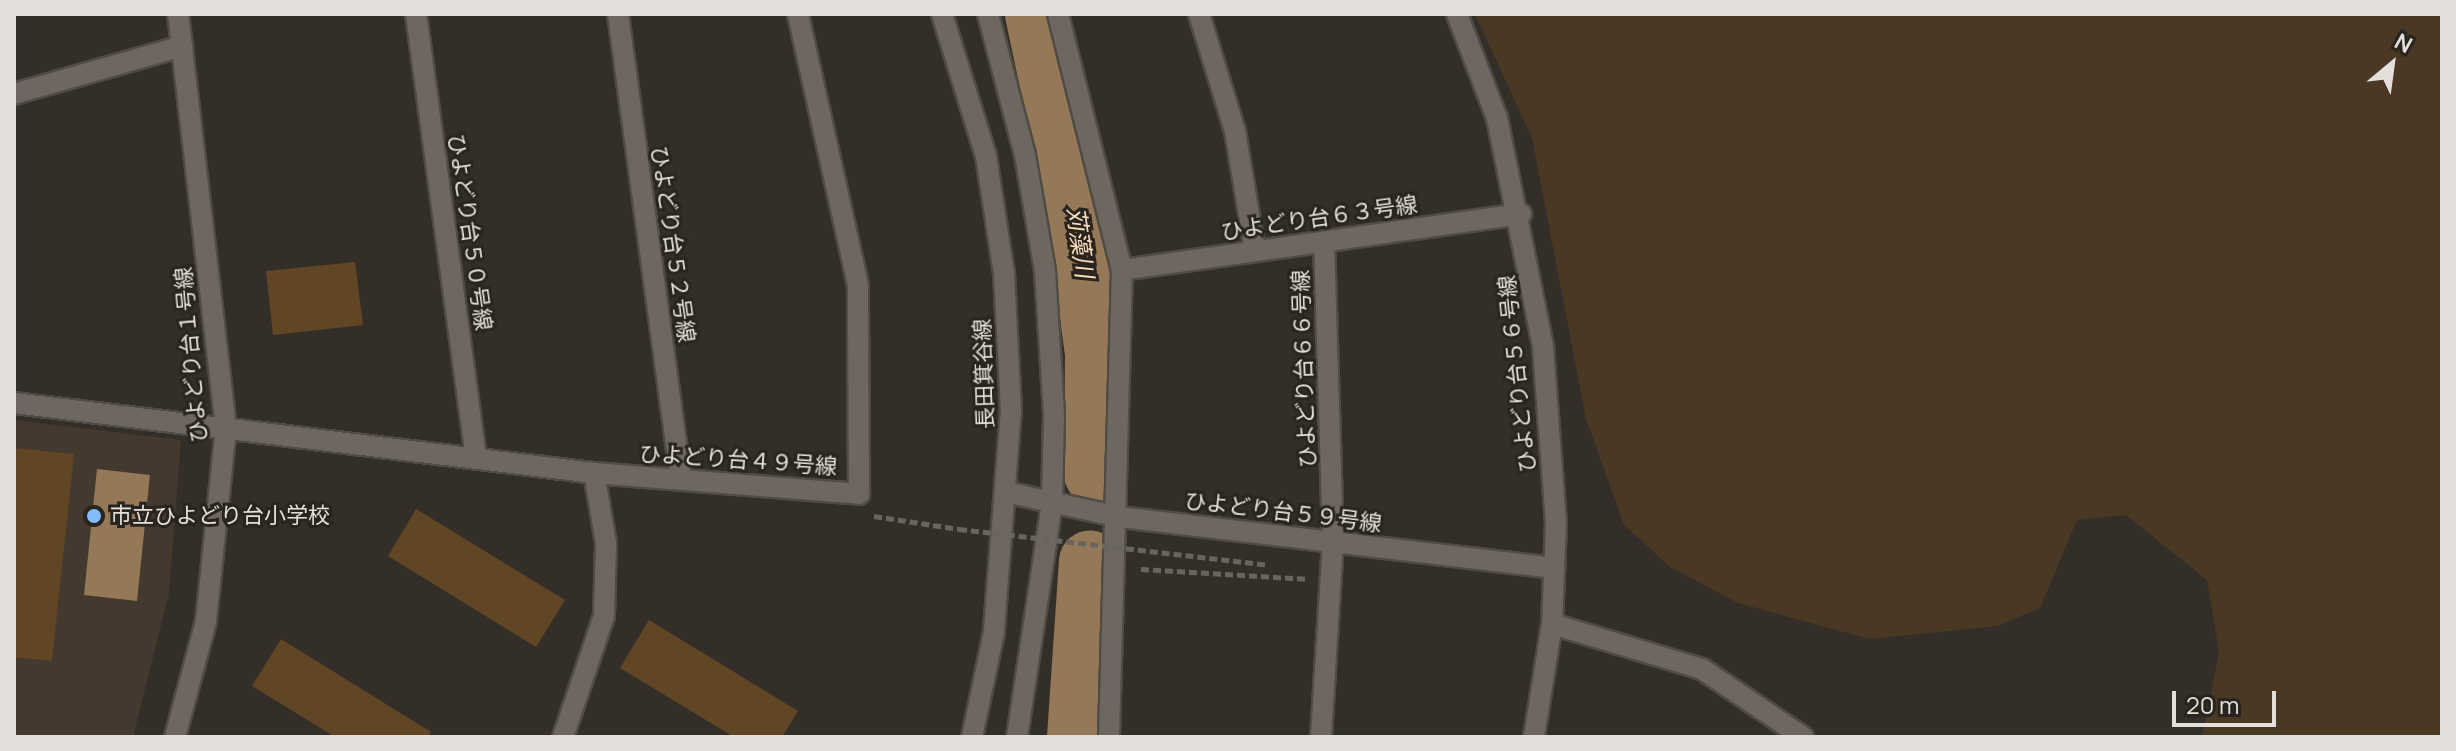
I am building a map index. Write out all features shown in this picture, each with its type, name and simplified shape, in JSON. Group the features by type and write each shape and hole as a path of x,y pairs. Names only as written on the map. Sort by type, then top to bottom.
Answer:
{"street":[{"name":"ひよどり台１号線","path":"175,737 206,621 226,428 178,14"},
{"name":"ひよどり台５０号線","path":"416,14 476,456"},
{"name":"ひよどり台５２号線","path":"618,14 681,480"},
{"name":"ひよどり台４９号線","path":"14,403 476,456 594,473 859,494 858,285 798,14"},
{"name":"長田箕谷線","path":"942,14 986,156 1004,273 1010,493 994,632 972,737"},
{"path":"988,14 1025,155 1045,271 1052,503 1017,737"},
{"path":"1058,14 1122,270 1120,517 1109,737"},
{"path":"1199,14 1235,131 1255,251"},
{"name":"ひよどり台５６号線","path":"1457,14 1497,118 1521,214 1543,347 1553,568 1552,624 1534,737"},
{"path":"14,94 182,46"},
{"name":"ひよどり台６３号線","path":"1122,270 1521,214"},
{"name":"ひよどり台６６号線","path":"1321,737 1333,542 1324,242"},
{"path":"563,737 604,616 606,543 594,473"},
{"name":"ひよどり台５９号線","path":"1010,493 1120,517 1553,568"},
{"path":"1552,624 1702,669 1803,737"}],"path":[{"path":"859,494 875,519 1268,565 1264,577"},
{"path":"1118,567 1332,581"}],"shaded area":[{"path":"1475,14 2442,14 2442,737 2202,737 2219,653 2207,580 2126,515 2077,520 2040,608 1997,626 1869,639 1738,603 1670,567 1624,525 1586,419 1532,138"},
{"name":"市立ひよどり台小学校","path":"14,420 181,440 169,593 133,737 14,737"},
{"path":"97,469 150,475 137,601 84,595"}],"building":[{"path":"355,262 363,325 273,335 266,271"},
{"path":"14,448 74,454 52,661 14,657"},
{"path":"416,509 565,600 536,647 388,556"},
{"path":"649,620 798,711 782,737 734,737 620,668"},
{"path":"281,639 431,732 428,737 335,737 252,686"}],"waterway":[{"name":"苅藻川","path":"1036,14 1074,193 1096,354 1095,474"},
{"name":"苅藻川","path":"1078,737 1090,561"}],"place":[{"name":"市立ひよどり台小学校","path":"94,516"}]}
